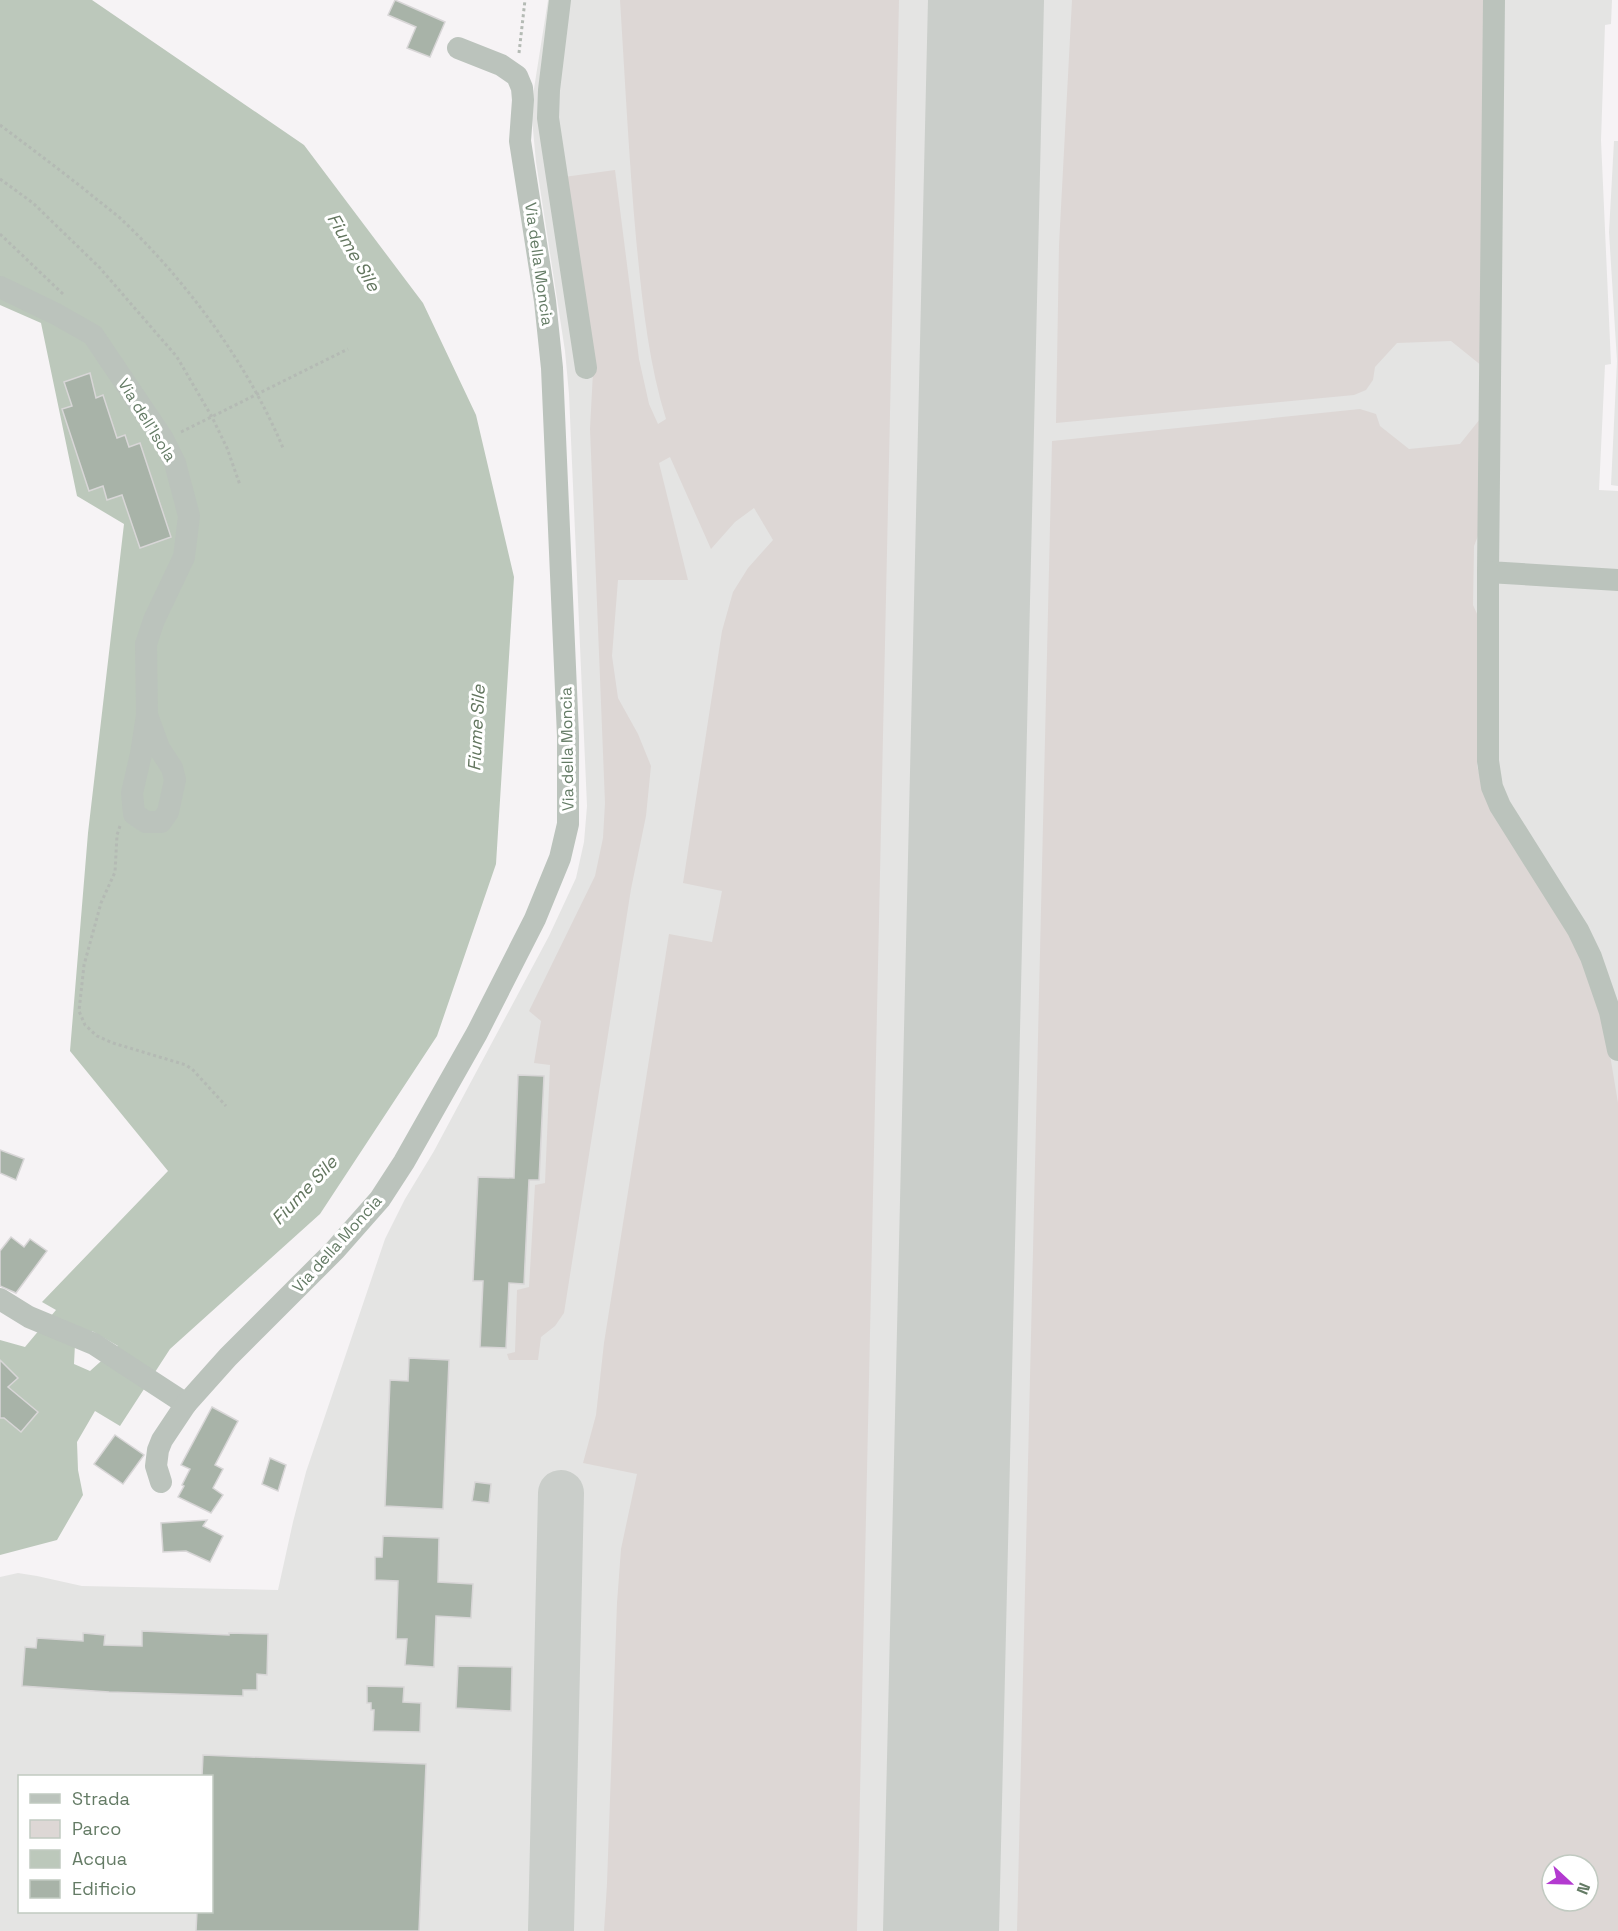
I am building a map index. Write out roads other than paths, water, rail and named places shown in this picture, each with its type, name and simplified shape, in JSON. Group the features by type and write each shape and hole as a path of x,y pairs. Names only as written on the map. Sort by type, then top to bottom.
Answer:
{"street":[{"path":"560,0 549,90 548,118 586,368"},
{"path":"1494,0 1488,761 1492,787 1500,806 1578,930 1604,993 1618,1050"},
{"name":"Via della Moncia","path":"161,1482 156,1466 158,1450 186,1404 228,1357 335,1250 390,1184 477,1033 535,919 561,858 568,824 569,772 552,368 545,301 520,141 524,100 517,76 501,65 458,48"},
{"name":"Via dell'Isola","path":"0,286 93,335 163,439 175,463 189,516 184,557 165,594 146,644 147,715"},
{"path":"1488,572 1618,580"},
{"path":"0,1299 34,1320 94,1344 186,1404"}],"water":[{"name":"Fiume Sile","path":"0,0 92,0 304,145 423,303 476,415 514,577 496,864 437,1036 320,1214 170,1349 120,1426 95,1411 77,1442 78,1470 83,1495 57,1540 0,1555 0,1340 25,1347 56,1310 42,1302 168,1171 70,1051 88,833 124,524 77,496 41,323 0,305","holes":["92,1331 118,1346 90,1371 74,1364 75,1344"]}]}
